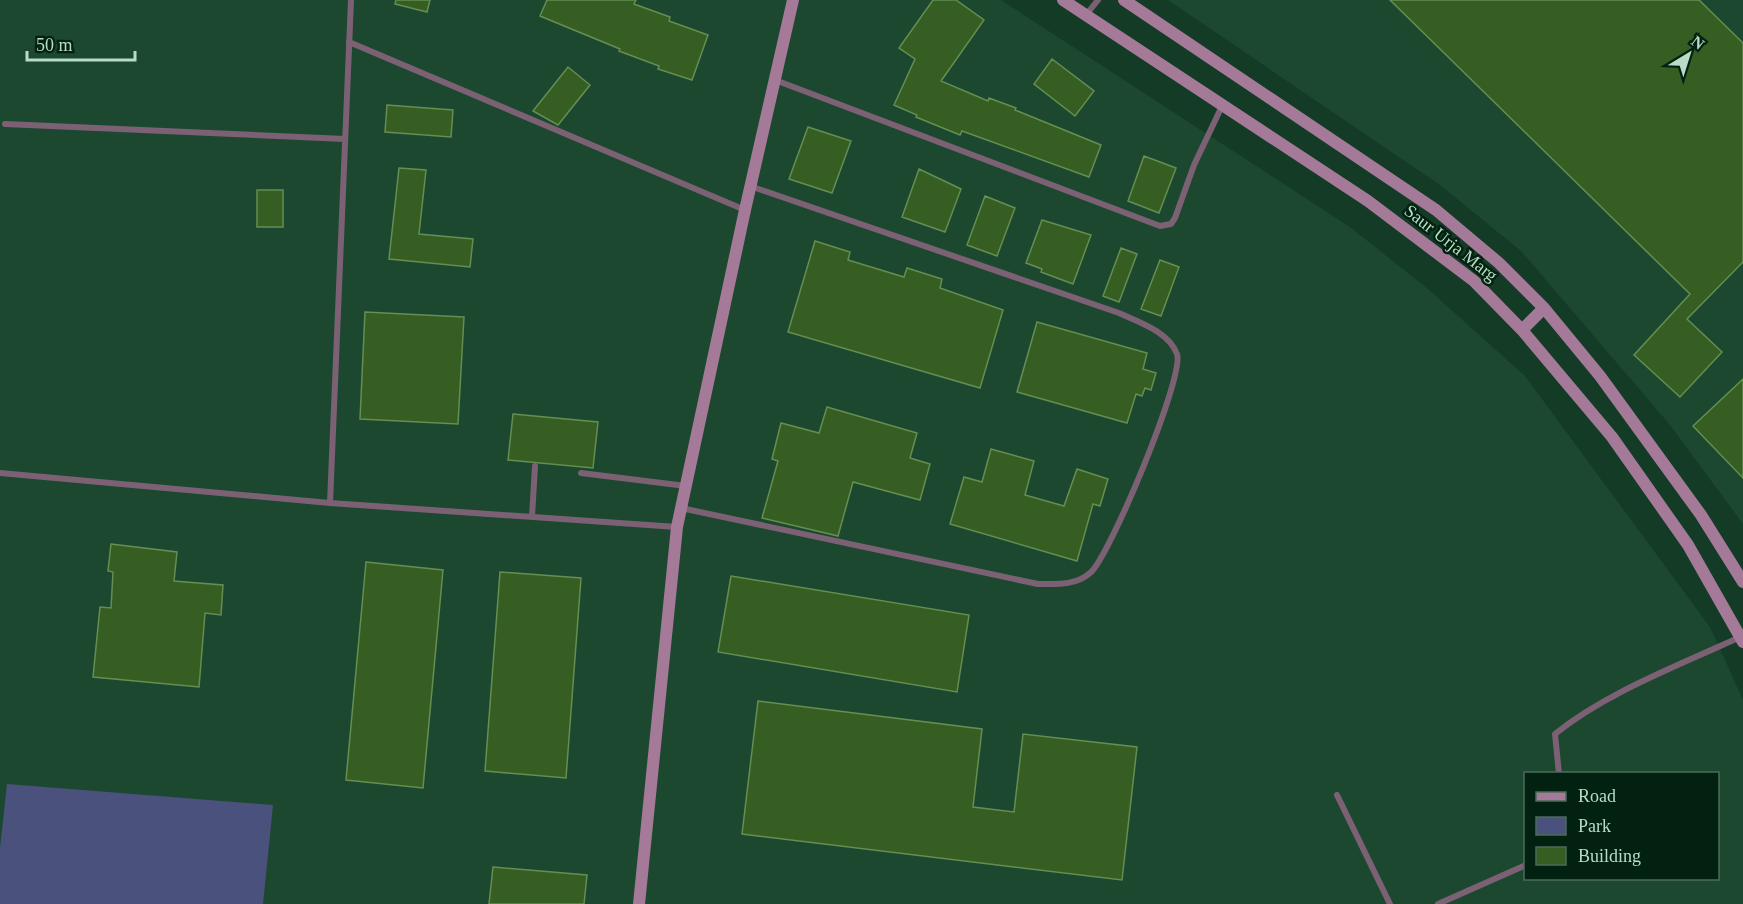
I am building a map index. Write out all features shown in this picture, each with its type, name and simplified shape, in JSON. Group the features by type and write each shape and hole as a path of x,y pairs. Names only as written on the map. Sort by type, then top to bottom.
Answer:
{"street":[{"path":"639,904 677,527 750,186 793,0"},
{"name":"Saur Urja Marg","path":"1063,0 1368,201 1474,281 1522,330 1618,446 1688,545 1742,639"},
{"name":"Saur Urja Marg","path":"1124,0 1436,210 1499,262 1544,308 1593,367 1671,471 1743,582"},
{"path":"1522,330 1544,308"}],"lane":[{"path":"330,502 351,0"},
{"path":"1086,15 1098,0"},
{"path":"349,42 745,210"},
{"path":"775,80 1160,226 1171,224 1176,218 1194,165 1223,105"},
{"path":"5,124 345,139"},
{"path":"681,508 1038,584 1065,584 1080,581 1101,561 1156,439 1178,370 1178,358 1166,339 1144,324 1119,313 750,186"},
{"path":"532,517 535,466"},
{"path":"0,473 330,502 677,527"},
{"path":"581,473 686,486"},
{"path":"1559,772 1555,734 1570,722 1618,695 1742,639"},
{"path":"1337,795 1390,904"},
{"path":"1438,904 1524,866"}],"shaded area":[{"path":"0,0 1001,0 1350,227 1428,289 1525,376 1710,627 1743,700 1743,904 0,904"},
{"path":"1168,0 1743,0 1743,524 1670,425 1521,251 1440,185"}],"green space":[{"path":"7,784 273,805 263,904 0,904 0,848"}],"building":[{"path":"396,0 430,0 427,12 395,4"},
{"path":"547,0 636,0 634,4 670,17 669,21 708,35 692,80 658,69 659,66 540,16"},
{"path":"933,0 956,0 984,20 941,81 988,101 989,98 1016,108 1015,110 1101,145 1089,177 962,131 960,135 916,117 917,115 894,105 915,59 899,48"},
{"path":"1390,0 1699,0 1743,43 1743,262 1687,319 1722,352 1680,397 1634,355 1690,294"},
{"path":"1052,59 1094,91 1075,116 1034,84"},
{"path":"568,67 590,85 558,125 533,111"},
{"path":"387,105 453,110 451,137 385,132"},
{"path":"808,127 851,141 832,193 789,179"},
{"path":"1144,156 1176,168 1159,213 1128,201"},
{"path":"399,168 426,170 419,234 473,239 470,267 389,259"},
{"path":"919,169 961,189 945,232 902,217"},
{"path":"257,190 283,190 283,227 257,227"},
{"path":"985,196 1015,208 997,256 967,245"},
{"path":"1042,220 1091,235 1073,284 1041,272 1042,269 1026,263"},
{"path":"815,241 850,252 848,260 904,277 907,268 942,279 940,288 1003,310 980,388 788,332"},
{"path":"1121,248 1137,254 1119,302 1103,296"},
{"path":"1160,260 1179,267 1161,316 1141,309"},
{"path":"365,312 464,317 458,424 360,419"},
{"path":"1037,322 1147,353 1143,369 1156,373 1151,390 1145,388 1142,396 1136,394 1127,423 1017,392"},
{"path":"1743,379 1743,478 1693,426"},
{"path":"827,407 917,433 910,458 930,464 920,500 853,482 838,536 762,518 778,461 772,459 781,423 819,433"},
{"path":"513,414 598,422 593,468 508,460"},
{"path":"991,449 1034,461 1025,495 1064,506 1077,469 1108,479 1100,506 1093,504 1077,561 950,524 964,477 982,482"},
{"path":"111,544 177,552 174,581 223,585 221,615 205,613 199,687 93,677 100,607 111,608 113,572 108,571"},
{"path":"366,562 443,570 423,788 346,780"},
{"path":"500,572 581,578 566,778 485,771"},
{"path":"731,576 969,615 957,692 718,652"},
{"path":"758,701 982,729 973,807 1014,812 1023,734 1137,747 1122,880 742,834"},
{"path":"493,867 587,875 584,904 489,904"}]}
